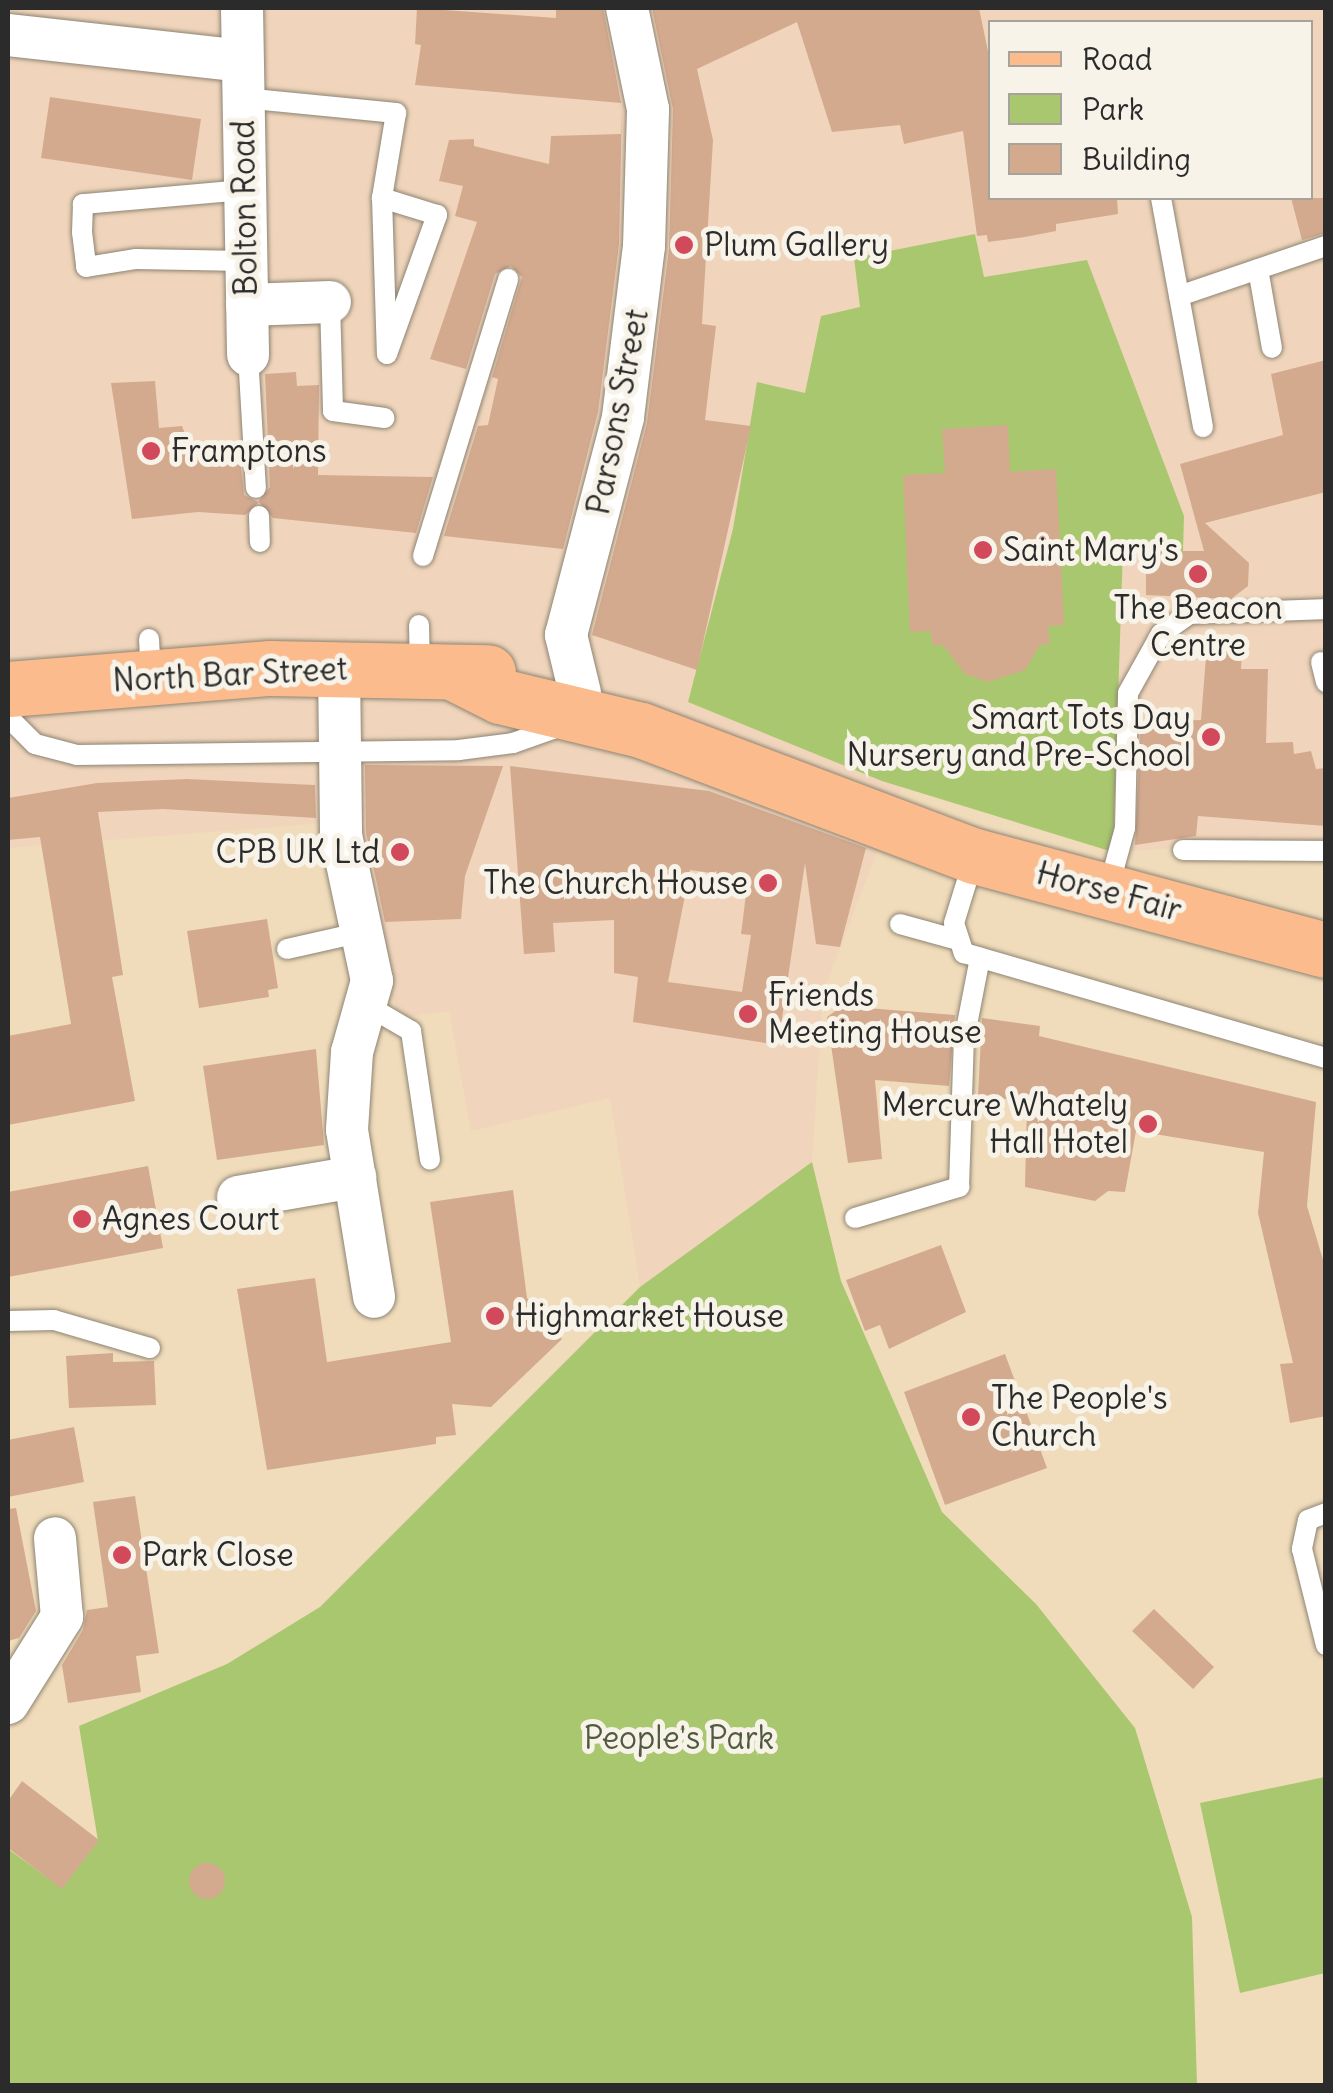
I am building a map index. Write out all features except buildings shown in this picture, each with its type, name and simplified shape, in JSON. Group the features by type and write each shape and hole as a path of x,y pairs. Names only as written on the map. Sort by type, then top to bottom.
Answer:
{"main road":[{"name":"North Bar Street","path":"8,689 150,658 339,667 431,656 500,696 579,705 893,830"},
{"name":"Horse Fair","path":"893,830 1108,892 1322,941"}],"street":[{"name":"Bolton Road","path":"242,8 248,355"},
{"name":"Parsons Street","path":"579,705 566,636 623,417 641,299 648,109 627,8"},
{"path":"8,34 242,80"},
{"path":"247,305 330,302"},
{"path":"339,667 340,835 358,933 372,980 368,1006 352,1052 347,1130 374,1297"},
{"path":"238,1196 355,1177"},
{"path":"8,1703 62,1617 54,1538"}],"lane":[{"path":"242,80 396,113 382,198 387,354 437,216 382,198"},
{"path":"244,190 83,204 82,232 86,267 136,259 245,261"},
{"path":"1161,200 1203,427"},
{"path":"1179,296 1326,246"},
{"path":"1258,269 1272,348"},
{"path":"423,556 508,279"},
{"path":"330,302 333,411 385,418"},
{"path":"248,355 256,488"},
{"path":"258,516 260,542"},
{"path":"1108,892 1125,828 1128,693 1160,634 1190,614 1326,609"},
{"path":"8,717 36,744 64,754 340,752 488,747 579,705"},
{"path":"1183,850 1326,851"},
{"path":"954,938 974,856"},
{"path":"900,924 954,938 964,953 1326,1058"},
{"path":"287,949 358,933"},
{"path":"855,1218 959,1187 964,1040 980,958"},
{"path":"368,1006 411,1031 430,1160"},
{"path":"8,1321 54,1320 150,1348"},
{"path":"1326,1513 1308,1520 1302,1549 1326,1645"}],"shaded area":[{"path":"8,8 1325,8 1325,839 1113,852 1123,548 1184,516 1087,261 984,277 974,234 854,258 860,307 821,316 805,394 757,382 733,529 688,702 902,787 823,993 812,1162 640,1287 610,1098 471,1131 449,1011 400,1018 326,823 8,848"}],"green space":[{"path":"975,234 984,277 1087,260 1184,516 1183,551 1123,548 1113,852 882,781 688,702 733,529 757,382 805,393 821,316 860,307 854,258"},
{"name":"People's Park","path":"812,1162 841,1281 942,1512 1036,1604 1135,1728 1192,1917 1197,2085 8,2085 8,1849 62,1888 98,1841 79,1726 227,1664 320,1607 640,1287"},
{"path":"1325,1777 1325,1973 1240,1993 1200,1803"}],"place":[{"name":"Plum Gallery","path":"684,245"},
{"name":"Framptons","path":"151,451"},
{"name":"Saint Mary's","path":"983,550"},
{"name":"The Beacon Centre","path":"1198,574"},
{"name":"Smart Tots Day Nursery and Pre-School","path":"1211,737"},
{"name":"CPB UK Ltd","path":"400,852"},
{"name":"The Church House","path":"768,883"},
{"name":"Friends Meeting House","path":"748,1014"},
{"name":"Mercure Whately Hall Hotel","path":"1148,1124"},
{"name":"Agnes Court","path":"82,1219"},
{"name":"Highmarket House","path":"495,1316"},
{"name":"The People's Church","path":"971,1417"},
{"name":"Park Close","path":"122,1555"}]}
